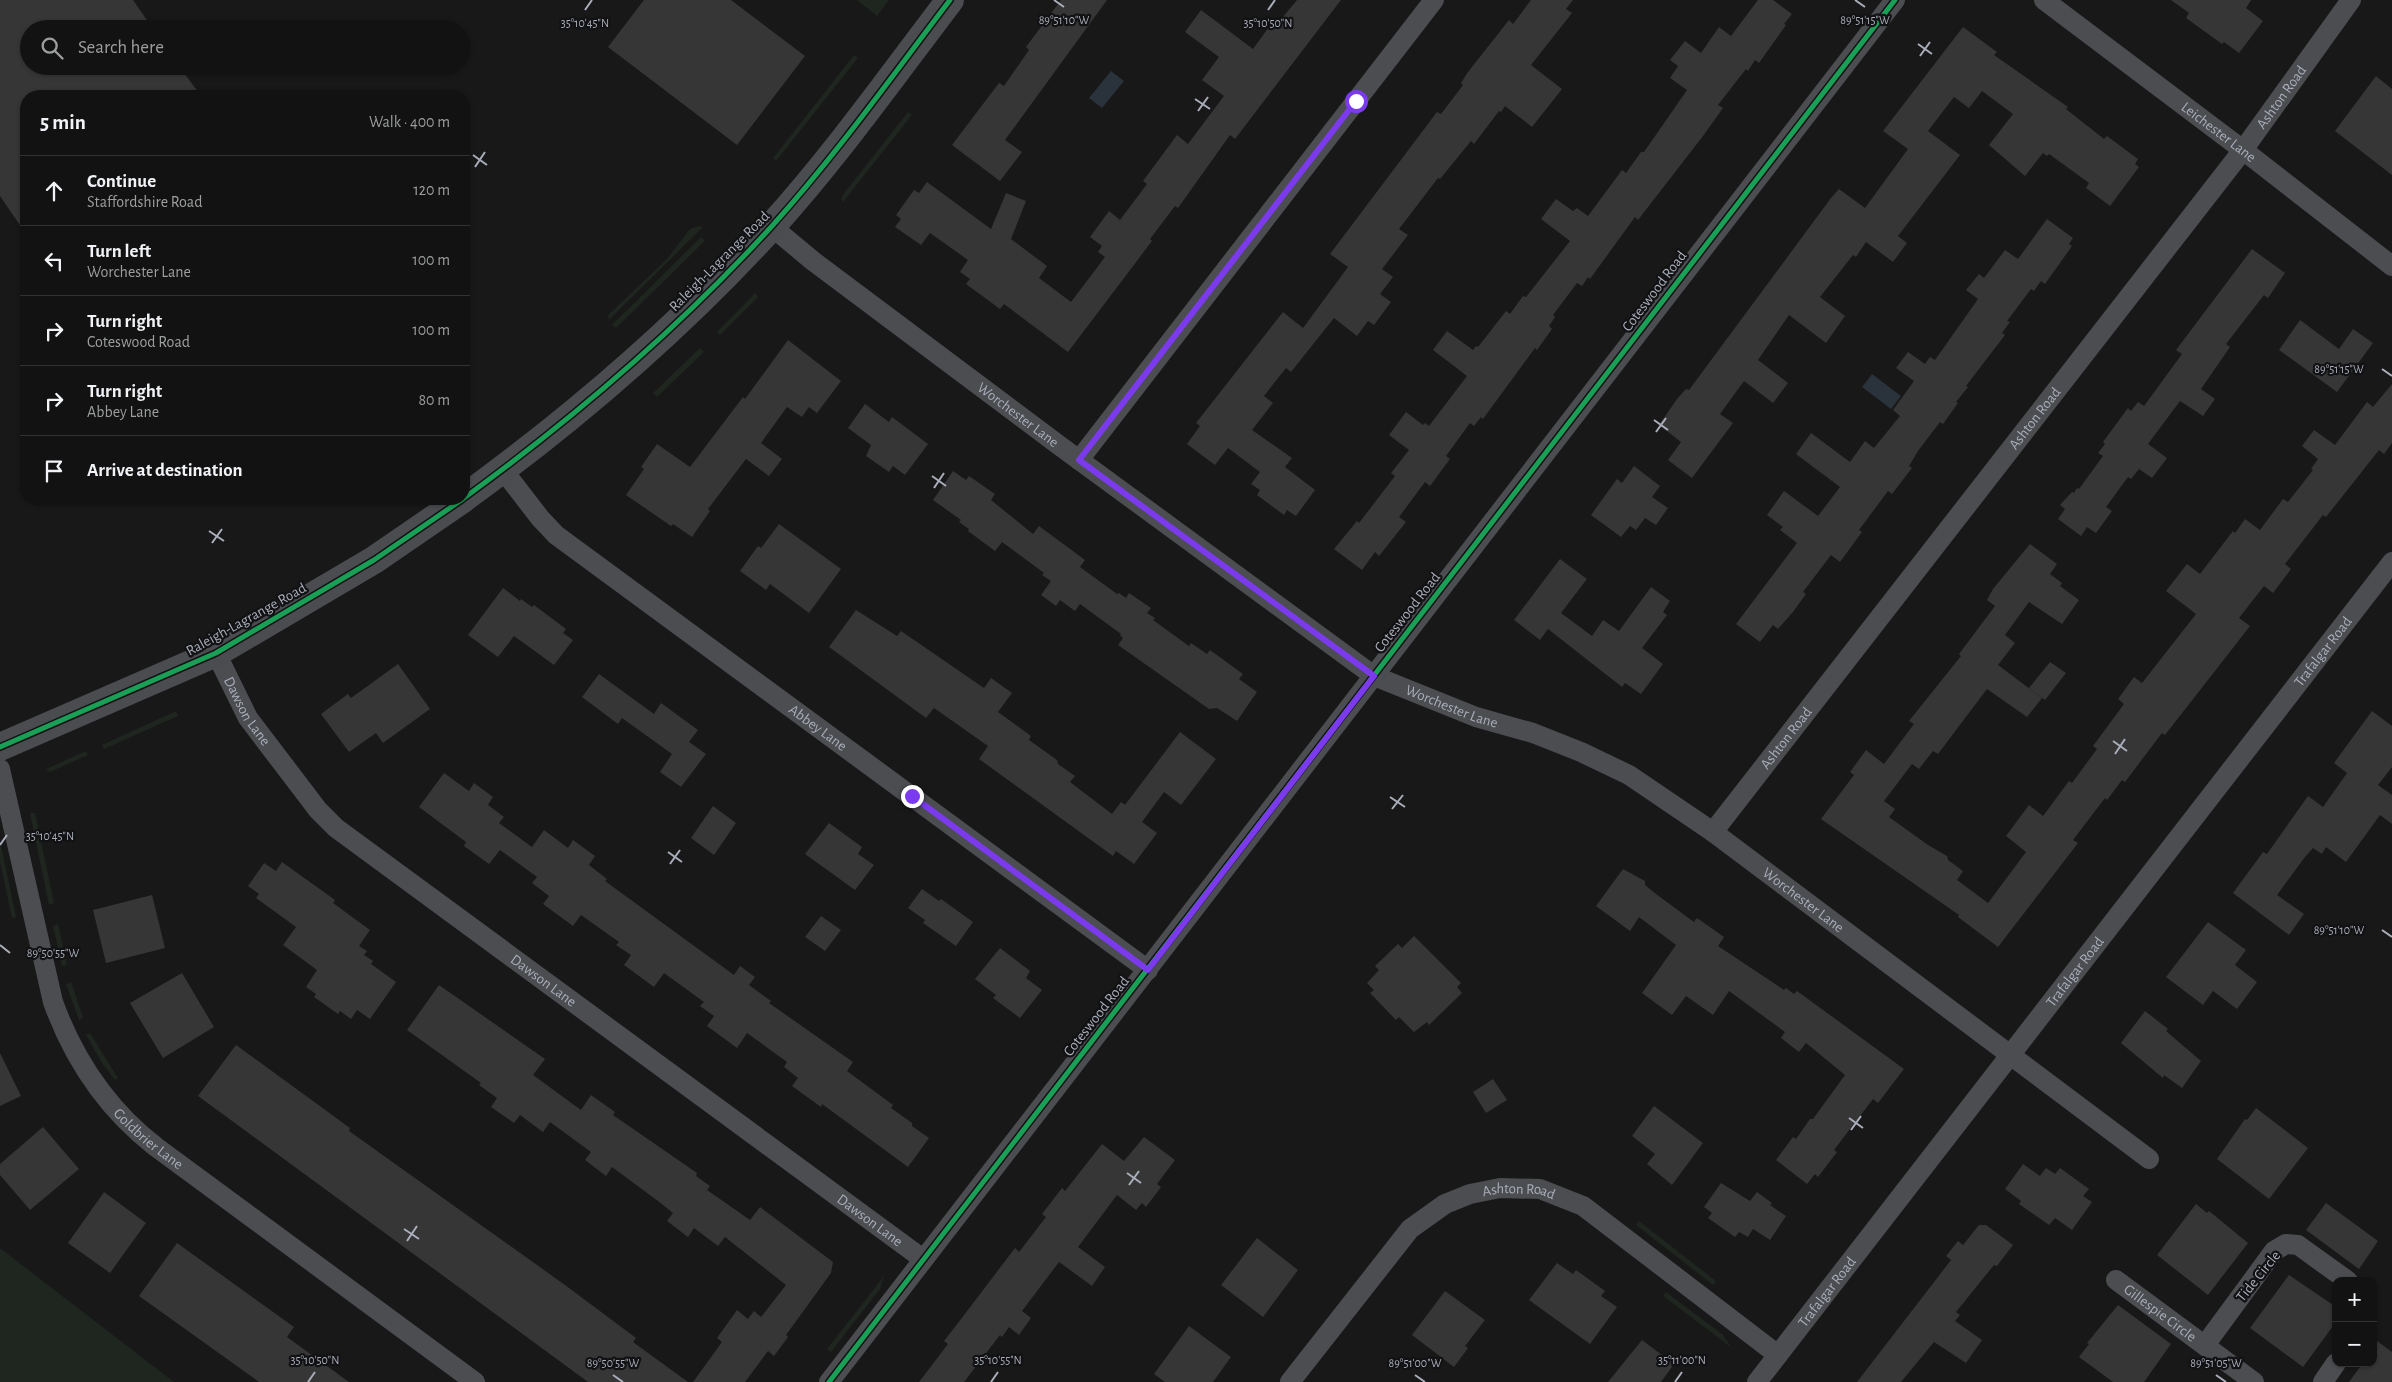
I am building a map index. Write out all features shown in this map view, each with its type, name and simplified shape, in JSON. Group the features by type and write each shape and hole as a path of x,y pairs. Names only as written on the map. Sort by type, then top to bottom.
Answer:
{"main road":[{"name":"Raleigh-Lagrange Road","path":"470,493 503,470 622,371 683,315 771,226 874,103 950,0"},
{"name":"Raleigh-Lagrange Road","path":"0,746 216,653 374,560 453,505"}],"street":[{"path":"1079,460 1434,0"},
{"name":"Coteswood Road","path":"829,1382 1895,0"},
{"name":"Leichester Lane","path":"2044,0 2243,150 2392,266"},
{"name":"Ashton Road","path":"1713,832 2243,150 2351,0"},
{"name":"Worchester Lane","path":"771,226 813,261 1079,460 1374,676 1476,717 1533,733 1581,752 1629,775 1713,832 2149,1159"},
{"name":"Abbey Lane","path":"503,470 540,518 556,535 1148,970"},
{"name":"Trafalgar Road","path":"1757,1382 2392,562"},
{"name":"Dawson Lane","path":"216,653 248,718 306,795 336,828 924,1259"},
{"name":"Goldbrier Lane","path":"0,769 53,1002 84,1068 105,1098 129,1124 156,1148 475,1382"},
{"name":"Ashton Road","path":"1290,1382 1410,1228 1446,1204 1470,1194 1500,1188 1540,1189 1583,1206 1778,1355"},
{"name":"Tide Circle","path":"2205,1345 2274,1251 2286,1244 2298,1245 2342,1277"},
{"name":"Gillespie Circle","path":"2116,1280 2254,1382"},
{"path":"2323,1382 2333,1367"}],"shaded area":[{"path":"857,0 889,0 877,16"},
{"path":"854,55 858,58 776,161 773,158"},
{"path":"1111,71 1124,81 1102,108 1089,98"},
{"path":"908,112 912,115 843,202 841,199 845,192"},
{"path":"699,226 703,227 609,320 608,315 667,259 690,229"},
{"path":"701,237 705,241 616,328 612,325"},
{"path":"755,293 758,297 720,335 717,332"},
{"path":"700,348 704,352 657,397 653,393"},
{"path":"1872,374 1901,396 1891,409 1862,387"},
{"path":"176,711 178,716 104,749 102,745"},
{"path":"86,751 88,755 50,772 46,769"},
{"path":"30,813 35,813 54,903 49,905"},
{"path":"0,841 16,917 12,918 0,862"},
{"path":"58,924 67,965 62,966 53,926"},
{"path":"71,982 83,1018 79,1020 66,984"},
{"path":"90,1033 118,1078 115,1080 102,1063 86,1035"},
{"path":"1639,1221 1716,1281 1713,1285 1636,1225"},
{"path":"0,1248 174,1382 0,1382"},
{"path":"884,1276 880,1289 831,1352 827,1349"},
{"path":"1666,1292 1722,1334 1732,1348 1663,1296"}],"building":[{"path":"0,0 133,0 147,20 20,20 20,75 186,75 197,90 20,90 20,225 0,196"},
{"path":"644,0 731,0 805,56 737,145 608,47"},
{"path":"1061,0 1107,0 1005,140 1022,152 1000,181 952,145 999,83 1004,86 1029,50 1026,47"},
{"path":"1297,0 1341,0 1235,139 1230,135 1178,208 1175,206 1150,239 1152,241 1068,352 1004,304 1000,309 966,284 970,279 960,272 968,260 930,233 921,245 895,227 901,219 896,215 914,190 919,193 927,182 991,229 1006,193 1026,201 1011,239 1047,266 1039,278 1071,302 1105,257 1098,252 1102,246 1090,237 1109,211 1120,220 1147,184 1143,181 1177,135 1188,144 1224,96 1202,80 1219,57 1185,32 1201,10 1253,49 1274,20 1278,23"},
{"path":"1531,0 1573,0 1566,9 1572,13 1531,65 1562,89 1532,127 1505,106 1501,112 1499,111 1474,144 1471,141 1440,179 1438,178 1399,229 1408,235 1382,269 1393,277 1380,294 1391,302 1374,325 1368,321 1357,336 1334,318 1291,372 1286,368 1264,396 1273,403 1252,430 1292,458 1285,467 1315,490 1296,516 1287,510 1284,515 1257,495 1260,490 1251,484 1260,472 1228,448 1215,465 1187,444 1200,426 1196,423 1283,312 1303,328 1348,267 1330,254 1437,112 1441,114 1463,85 1461,83 1468,72 1509,20 1513,24"},
{"path":"1758,0 1773,0 1792,14 1784,24 1786,25 1759,63 1755,60 1748,71 1746,69 1718,105 1723,108 1638,220 1635,217 1590,279 1588,277 1582,286 1577,283 1553,315 1555,317 1549,326 1552,329 1537,350 1535,348 1483,419 1481,417 1474,426 1470,423 1446,456 1450,459 1430,486 1425,482 1399,517 1406,522 1379,556 1375,552 1362,570 1334,549 1357,521 1359,523 1395,476 1391,473 1409,450 1389,435 1406,412 1423,425 1425,423 1429,426 1467,376 1433,350 1447,331 1473,350 1476,346 1478,347 1506,311 1510,314 1523,296 1526,297 1570,241 1541,219 1556,199 1573,211 1577,208 1588,216 1622,170 1626,173 1641,152 1644,152 1687,90 1670,78 1678,66 1670,60 1685,41 1701,53 1719,27 1731,36"},
{"path":"2171,0 2251,0 2246,8 2263,21 2239,53 2224,42 2222,44 2186,18 2189,13"},
{"path":"1963,27 1997,52 1994,55 2068,107 2066,109 2104,139 2107,136 2138,159 2135,164 2139,167 2110,206 2086,188 2089,183 2049,154 2047,156 2043,153 2025,176 1989,145 2013,114 1982,91 1969,108 1954,97 1928,131 1960,155 1898,236 1907,243 1893,262 1866,242 1856,257 1853,255 1820,297 1845,316 1826,343 1789,315 1758,360 1788,383 1773,403 1744,381 1720,414 1733,423 1692,478 1668,460 1681,442 1659,425 1677,399 1686,389 1689,390 1839,189 1865,208 1908,149 1883,131"},
{"path":"2376,76 2392,89 2392,175 2335,131"},
{"path":"2047,219 2073,238 2069,244 2072,246 2045,284 2041,281 2034,291 2031,289 2007,321 2010,322 2002,333 2005,335 1966,386 1968,387 1956,402 1958,403 1943,424 1940,422 1918,451 1909,466 1912,468 1892,494 1888,491 1859,530 1862,532 1840,562 1831,555 1803,592 1806,594 1793,612 1778,629 1773,625 1760,642 1736,624 1797,543 1780,530 1783,527 1767,515 1784,491 1818,516 1840,487 1796,454 1811,433 1850,462 1865,441 1874,448 1900,416 1893,410 1914,381 1896,368 1908,352 1925,364 1930,357 1935,360 1978,299 1966,290 1979,274 1984,278 2005,250 2018,259"},
{"path":"2252,249 2285,273 2268,298 2264,295 2226,344 2230,347 2201,389 2215,399 2203,416 2180,401 2148,444 2167,458 2152,478 2139,469 2131,479 2128,477 2106,507 2112,511 2096,533 2087,527 2081,536 2058,519 2065,509 2060,505 2072,492 2074,493 2077,488 2079,489 2103,456 2098,453 2105,444 2103,442 2128,408 2131,411 2138,402 2144,406 2182,354 2176,350"},
{"path":"2300,320 2339,349 2353,329 2373,343 2337,392 2279,350"},
{"path":"788,340 841,381 817,413 809,407 802,417 787,407 761,443 782,459 769,476 746,459 708,509 710,511 692,537 673,524 671,526 626,495 644,469 641,467 657,444 690,467 743,397 745,399"},
{"path":"2392,384 2392,443 2384,454 2379,450 2326,517 2323,515 2285,564 2291,569 2273,593 2264,586 2239,618 2250,626 2165,735 2162,733 2125,782 2122,780 2107,800 2105,798 2073,840 2078,843 1998,947 1958,917 1959,915 1821,819 1854,775 1850,772 1866,750 1884,764 1914,724 1909,721 1961,656 1959,654 1995,606 1987,600 1993,589 2030,544 2057,564 2050,574 2062,583 2060,586 2079,600 2062,624 2029,602 2005,635 2015,643 1998,665 2042,698 2027,717 1987,689 1938,754 1933,751 1919,769 1912,764 1884,801 1895,809 1889,817 1947,856 1948,860 1963,871 1957,880 1988,903 2026,852 2006,836 2029,805 2043,816 2069,781 2072,783 2097,749 2093,746 2124,704 2118,699 2134,677 2142,683 2196,614 2166,591 2187,564 2200,574 2233,531 2235,533 2245,519 2260,530 2283,499 2288,502 2313,470 2311,469 2318,459 2302,446 2314,430 2335,445 2367,402 2373,407"},
{"path":"865,404 889,422 892,417 928,444 905,475 893,466 889,472 866,456 871,445 848,428"},
{"path":"1634,466 1660,486 1652,497 1668,508 1656,525 1645,518 1636,530 1630,526 1621,537 1591,515 1617,479 1622,483"},
{"path":"953,471 966,480 969,476 995,494 991,500 1033,534 1039,526 1085,560 1080,567 1117,594 1119,593 1126,598 1129,593 1151,608 1147,613 1155,618 1153,620 1189,646 1191,643 1207,654 1210,650 1243,674 1239,679 1257,692 1237,721 1217,708 1209,709 1118,645 1123,638 1121,634 1080,604 1075,611 1060,600 1056,606 1041,595 1051,581 1042,575 1044,573 1002,542 995,551 968,531 969,529 959,522 961,520 933,500"},
{"path":"779,524 841,569 809,613 770,584 766,590 740,571 758,546 761,548"},
{"path":"1560,559 1587,579 1561,613 1592,636 1603,620 1619,631 1651,587 1670,601 1663,612 1667,615 1642,648 1663,664 1641,694 1625,683 1622,687 1548,629 1540,640 1514,620"},
{"path":"503,588 520,601 521,599 532,607 534,605 566,629 563,633 573,640 554,665 514,636 498,657 468,635"},
{"path":"856,610 897,636 901,631 984,688 991,678 1012,693 998,712 1031,736 1029,740 1057,760 1058,764 1075,776 1070,782 1112,814 1121,802 1125,805 1180,732 1216,759 1181,805 1164,792 1142,822 1157,833 1134,864 1116,851 1113,856 979,759 988,746 934,708 926,718 829,647"},
{"path":"2050,662 2066,673 2045,700 2029,688"},
{"path":"398,664 430,709 383,743 376,733 349,752 321,714 348,694 351,698"},
{"path":"599,674 654,714 661,703 698,730 689,742 706,754 681,787 660,772 672,754 622,718 618,724 582,697"},
{"path":"2372,711 2392,726 2392,767 2378,785 2392,795 2392,824 2380,815 2346,862 2326,847 2322,854 2313,848 2277,895 2304,914 2289,935 2233,893 2263,852 2267,854 2308,796 2323,807 2347,773 2334,763"},
{"path":"444,773 469,791 474,783 493,797 488,805 504,817 499,823 532,847 544,830 568,848 573,840 595,856 589,865 607,879 605,881 734,975 740,966 755,977 749,985 771,1001 769,1003 853,1062 847,1071 893,1105 891,1108 929,1138 908,1167 822,1104 821,1107 792,1086 798,1078 784,1067 787,1062 747,1033 737,1048 707,1026 714,1016 700,1006 704,1002 664,973 654,987 624,965 631,955 616,945 619,942 581,915 573,926 543,904 549,896 532,883 537,877 500,850 489,864 464,846 466,842 419,807"},
{"path":"713,806 736,823 714,855 691,838"},
{"path":"829,823 862,847 858,854 874,865 855,890 805,854"},
{"path":"282,862 335,900 333,903 370,930 359,946 367,951 364,955 373,961 371,964 396,982 370,1019 357,1010 351,1019 340,1011 338,1014 314,997 316,994 306,987 317,970 283,945 296,927 256,898 259,894 248,886 264,863 276,871"},
{"path":"1623,869 1645,881 1645,885 1694,922 1697,918 1724,937 1718,946 1784,990 1786,988 1794,994 1797,991 1904,1069 1878,1103 1873,1099 1834,1150 1837,1152 1818,1177 1815,1174 1807,1184 1776,1160 1793,1137 1796,1139 1810,1119 1813,1119 1845,1075 1806,1043 1799,1052 1781,1038 1785,1032 1729,991 1713,1015 1686,996 1672,1015 1642,993 1676,945 1639,917 1630,931 1596,906"},
{"path":"922,889 939,901 941,899 973,922 956,946 923,923 925,920 908,908"},
{"path":"152,895 165,948 106,963 93,910"},
{"path":"821,916 841,930 825,951 805,937"},
{"path":"2208,922 2246,950 2235,965 2257,982 2237,1009 2213,991 2203,1005 2166,977"},
{"path":"1414,936 1461,983 1457,987 1462,993 1429,1025 1427,1022 1414,1032 1399,1017 1396,1020 1370,993 1374,990 1367,983 1379,970 1375,966 1398,944 1402,948"},
{"path":"1000,948 1030,971 1026,978 1042,990 1020,1018 993,998 996,995 975,979"},
{"path":"182,973 214,1027 163,1058 130,1003"},
{"path":"439,985 545,1059 533,1075 581,1110 591,1095 615,1112 613,1115 697,1173 696,1176 710,1186 707,1190 750,1220 760,1207 833,1262 831,1273 786,1335 788,1337 774,1356 768,1351 745,1382 693,1382 722,1342 717,1338 737,1310 748,1319 754,1311 761,1317 786,1285 725,1237 718,1246 694,1228 688,1237 667,1221 673,1213 612,1167 606,1176 585,1160 591,1152 550,1122 543,1132 520,1115 514,1123 491,1107 497,1098 479,1085 481,1083 407,1030"},
{"path":"2145,1011 2168,1029 2166,1031 2201,1061 2182,1088 2164,1075 2163,1078 2121,1043"},
{"path":"236,1045 350,1128 349,1131 565,1285 636,1338 633,1342 688,1382 588,1382 198,1096"},
{"path":"0,1053 21,1096 0,1106"},
{"path":"1493,1079 1507,1100 1486,1113 1473,1092"},
{"path":"1654,1106 1703,1143 1672,1185 1647,1164 1655,1154 1632,1136"},
{"path":"2256,1108 2308,1148 2269,1199 2217,1159 2245,1119 2247,1120"},
{"path":"43,1127 79,1169 30,1210 0,1175 0,1164"},
{"path":"1144,1137 1175,1160 1157,1184 1161,1187 1146,1207 1142,1203 1136,1210 1117,1195 1078,1247 1105,1267 1092,1286 1059,1262 1022,1311 1031,1318 1019,1335 1009,1327 1002,1337 1000,1335 964,1382 919,1382 948,1344 944,1341 1015,1248 1019,1252 1046,1217 1042,1214 1062,1188 1065,1191 1102,1144 1124,1161"},
{"path":"2023,1164 2040,1176 2046,1168 2055,1174 2060,1168 2089,1189 2083,1196 2092,1202 2072,1230 2055,1218 2049,1225 2019,1204 2021,1201 2005,1189"},
{"path":"1721,1183 1750,1201 1757,1192 1772,1203 1770,1205 1786,1216 1770,1240 1753,1229 1748,1237 1739,1232 1735,1237 1708,1218 1712,1213 1704,1207"},
{"path":"104,1192 146,1223 110,1273 68,1243"},
{"path":"2326,1203 2378,1241 2359,1269 2306,1230"},
{"path":"2196,1204 2207,1213 2209,1211 2248,1243 2208,1295 2157,1255"},
{"path":"1979,1225 1986,1225 2013,1245 1997,1266 1994,1265 1956,1312 1960,1315 1955,1321 1982,1340 1966,1363 1934,1342 1901,1382 1857,1382 1951,1260 1946,1256 1958,1241 1963,1245"},
{"path":"1257,1238 1298,1270 1263,1317 1221,1285"},
{"path":"177,1243 294,1327 287,1337 349,1382 259,1382 139,1296"},
{"path":"1557,1263 1573,1274 1576,1270 1605,1291 1601,1296 1617,1307 1590,1344 1529,1300"},
{"path":"2289,1275 2332,1304 2332,1327 2303,1367 2250,1328"},
{"path":"1445,1291 1485,1320 1465,1346 1468,1348 1454,1367 1412,1335"},
{"path":"2118,1305 2171,1344 2144,1382 2113,1382 2079,1357 2089,1344 2087,1343"},
{"path":"1189,1326 1231,1357 1213,1382 1165,1382 1154,1374"},
{"path":"1642,1340 1674,1364 1661,1382 1608,1382"},
{"path":"2377,1341 2392,1352 2392,1382 2349,1382 2360,1367 2377,1367"}],"cycle path":[{"path":"470,493 546,436 625,370 701,300 737,263 772,226 819,171 864,115 950,0"},
{"path":"829,1382 1895,0"},
{"path":"0,747 216,653 374,560 454,505"}],"route":[{"path":"912,796 1148,970 1242,845 1374,676 1079,460 1356,101"}]}
